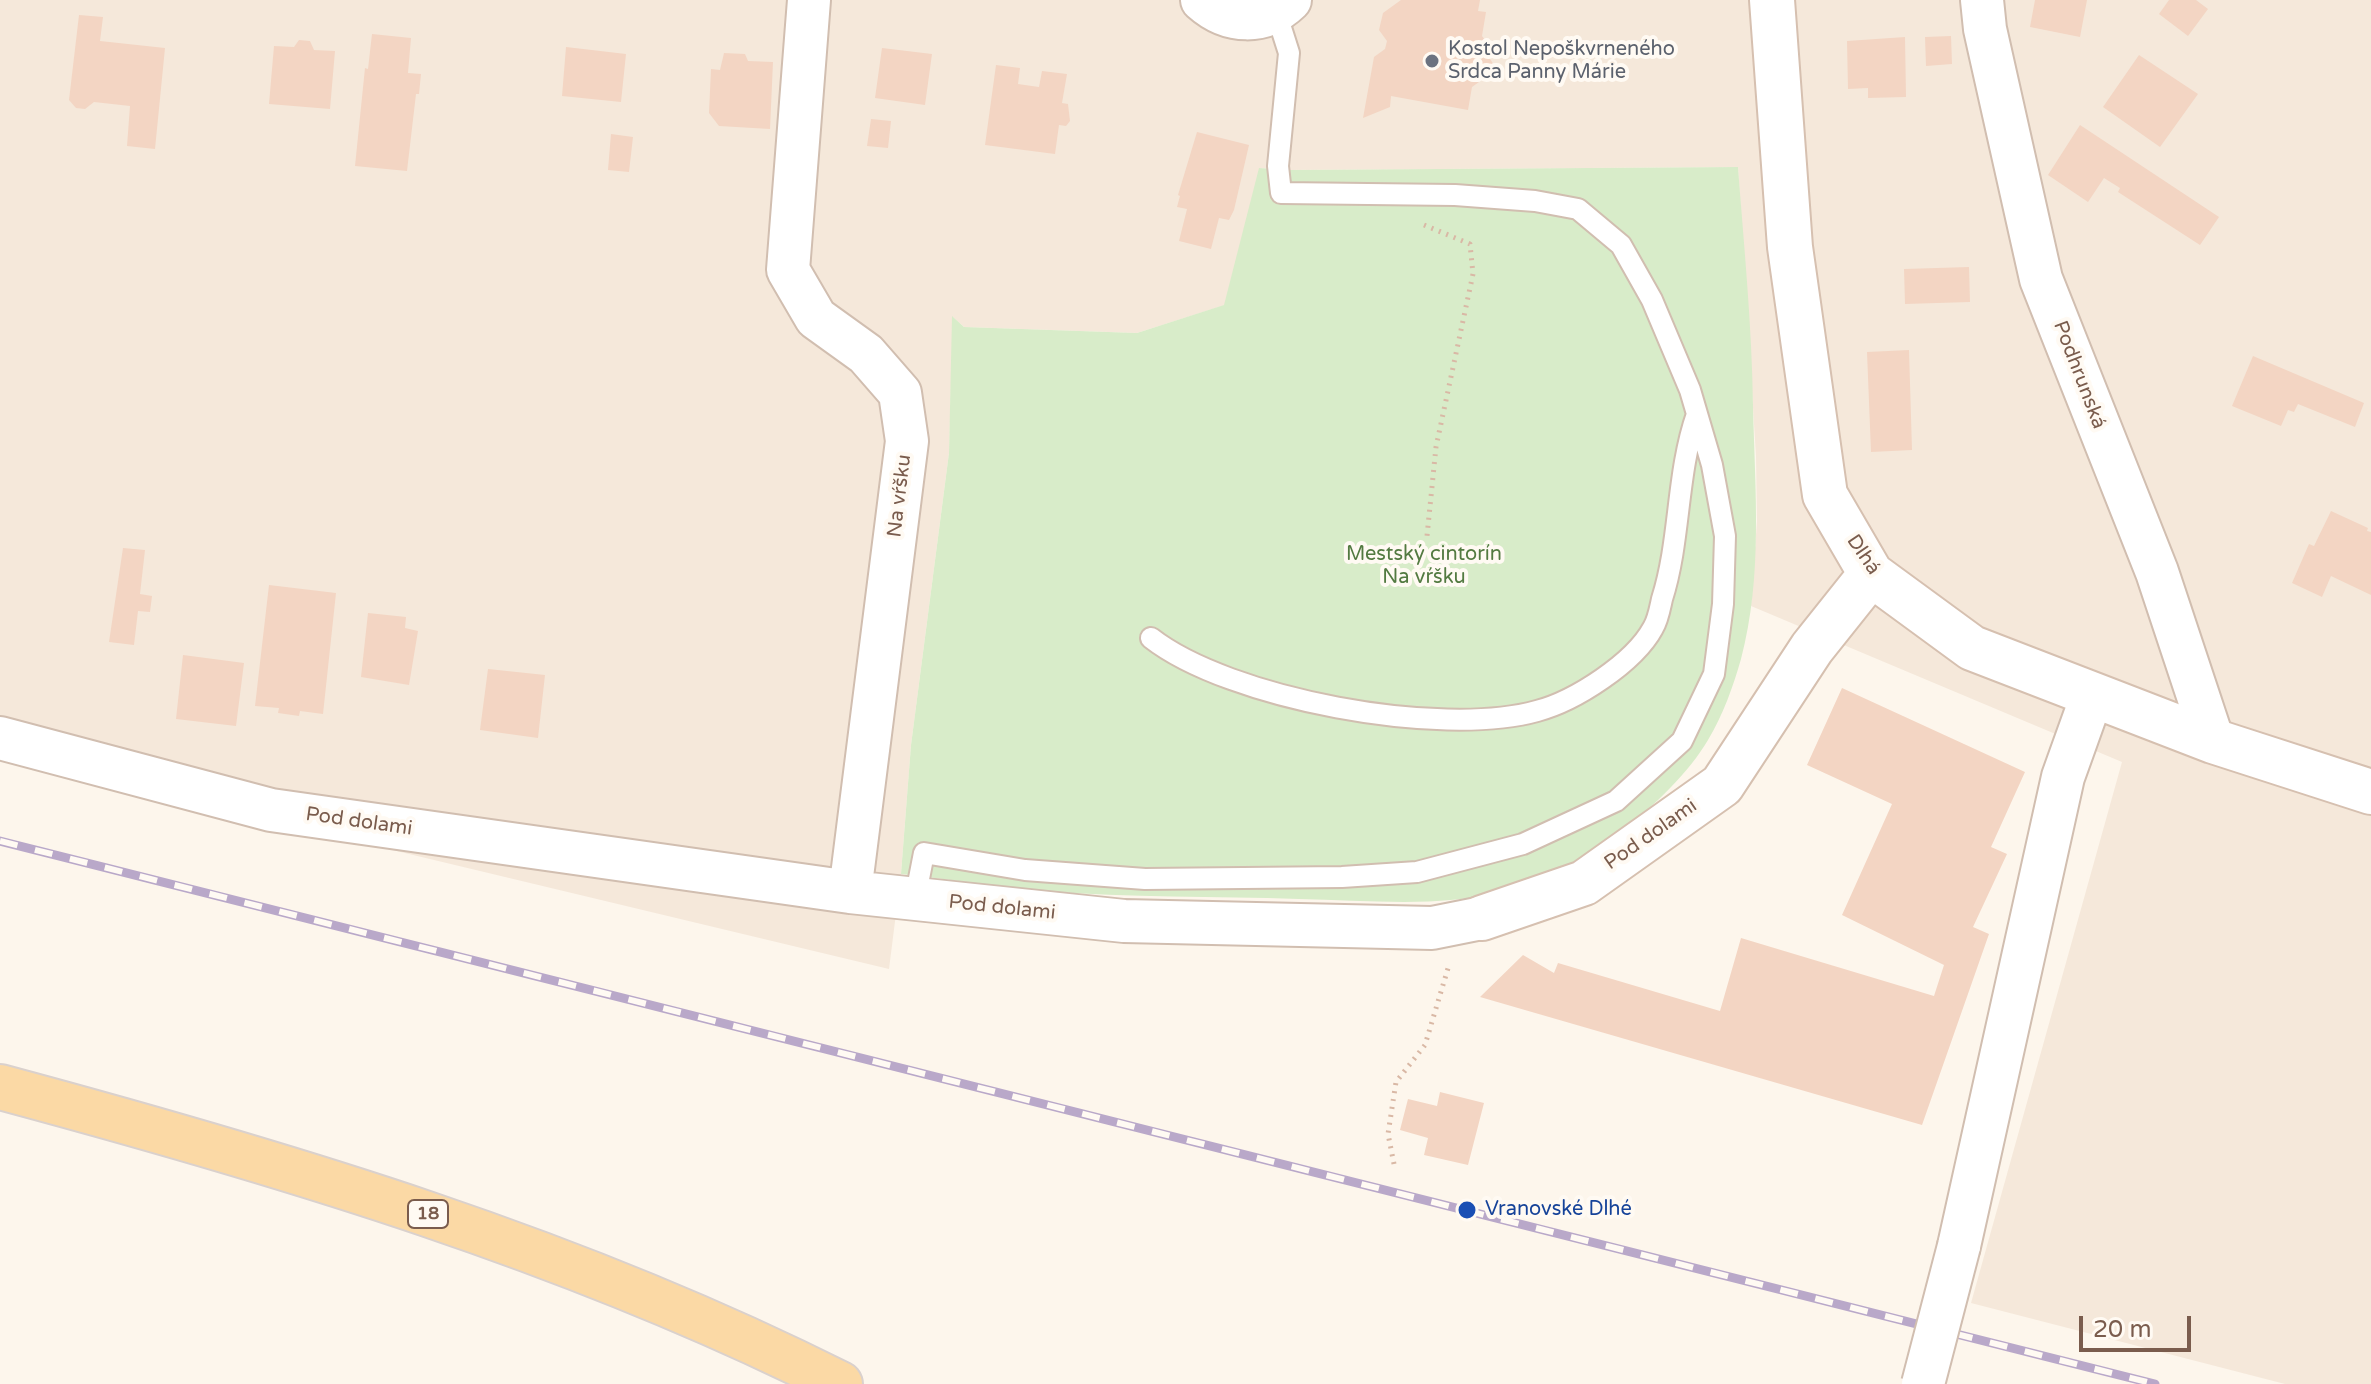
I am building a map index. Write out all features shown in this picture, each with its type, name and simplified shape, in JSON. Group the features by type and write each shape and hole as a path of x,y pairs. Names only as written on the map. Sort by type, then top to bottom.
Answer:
{"main road":[{"name":"18","path":"0,1087 207,1143 473,1229 753,1340 840,1384"}],"street":[{"name":"Na vŕšku","path":"809,0 788,270 816,318 866,354 900,393 907,441 850,892"},
{"path":"1202,0 1228,17 1244,19 1261,18 1283,6"},
{"name":"Dlhá","path":"1772,0 1790,247 1825,495 1871,574 1972,648 2213,741 2371,792"},
{"name":"Podhrunská","path":"1982,0 1985,29 2041,279 2157,572 2213,741"},
{"name":"Pod dolami","path":"0,738 271,810 850,892 1124,921 1432,928 1482,918 1584,883 1722,785 1812,648 1871,574"},
{"path":"1923,1384 1959,1246 2063,777 2092,696"}],"lane":[{"path":"915,899 924,853 1025,870 1145,879 1238,880 1417,872 1523,844 1616,801 1682,741 1714,674 1723,604 1725,536 1712,465 1690,390 1652,300 1621,245 1578,209 1535,201 1455,195 1281,193 1278,166 1289,53 1283,6"},
{"path":"1151,638 1171,653 1222,677 1283,695 1362,711 1429,719 1481,719 1537,711 1584,692 1624,662 1653,628 1672,570 1686,445 1697,414"}],"path":[{"path":"1392,195 1426,227 1470,244 1473,274 1436,447 1427,536"},
{"path":"1394,1164 1388,1134 1396,1082 1425,1045 1446,969 1482,918"}],"shaded area":[{"path":"0,0 2371,0 2371,1384 2285,1384 1971,1303 2122,762 1751,606 1757,521 1756,456 1738,167 1260,168 1225,305 1137,333 964,327 953,317 949,453 911,745 901,874 889,969 0,756"}],"green space":[{"name":"Mestský cintorín Na vŕšku","path":"1738,167 1752,376 1756,502 1755,565 1748,628 1731,690 1708,740 1670,788 1645,812 1618,834 1559,870 1502,892 1452,900 1401,902 1108,895 901,874 911,745 949,453 952,316 964,327 1137,333 1224,305 1259,168"}],"building":[{"name":"Kostol Nepoškvrneného Srdca Panny Márie","path":"1401,0 1480,0 1478,11 1486,12 1482,36 1487,43 1486,47 1481,41 1481,45 1494,65 1474,78 1473,82 1481,77 1472,87 1468,110 1391,96 1390,107 1363,118 1374,57 1385,49 1387,41 1379,30 1383,13"},
{"path":"2035,0 2087,0 2080,37 2030,27"},
{"path":"2169,0 2196,0 2208,9 2188,36 2159,14"},
{"path":"79,15 103,17 100,41 165,48 155,149 127,146 130,106 94,102 85,109 76,108 69,100"},
{"path":"372,34 411,38 408,73 421,74 407,171 355,166 365,68 368,69"},
{"path":"1951,36 1952,64 1926,66 1925,37"},
{"path":"1905,37 1906,97 1868,98 1868,88 1848,89 1847,41"},
{"path":"299,40 310,41 314,50 335,51 330,109 269,104 274,46 294,47"},
{"path":"566,47 626,54 621,102 562,96"},
{"path":"882,48 932,54 925,105 875,98"},
{"path":"724,53 745,54 748,61 773,62 770,129 719,126 709,113 711,69 720,70"},
{"path":"2139,55 2198,94 2160,147 2103,107"},
{"path":"996,65 1020,68 1018,84 1039,87 1042,71 1067,74 1062,103 1068,104 1070,121 1066,126 1059,125 1055,154 985,145"},
{"path":"871,119 891,121 888,148 867,146"},
{"path":"2080,125 2219,217 2200,245 2118,192 2120,188 2104,178 2088,202 2048,175"},
{"path":"1197,132 1249,145 1234,210 1229,220 1219,218 1211,249 1179,241 1187,209 1177,207 1178,195"},
{"path":"611,134 633,137 629,172 608,170"},
{"path":"1969,267 1970,302 1905,304 1904,269"},
{"path":"1909,350 1912,450 1871,452 1867,352"},
{"path":"2253,356 2364,403 2355,427 2298,404 2294,412 2288,410 2281,426 2232,406"},
{"path":"2331,511 2371,532 2371,595 2331,576 2322,597 2292,583 2309,544 2314,546"},
{"path":"123,548 145,550 140,594 152,596 150,612 138,611 134,645 109,642"},
{"path":"269,585 336,593 323,714 300,711 299,716 278,713 279,708 255,706"},
{"path":"368,613 406,617 405,628 418,631 409,685 361,677"},
{"path":"183,655 244,663 236,726 176,719"},
{"path":"488,669 545,675 538,738 480,730"},
{"path":"1842,688 2025,772 1991,847 2007,854 1973,927 1989,934 1922,1125 1480,997 1523,955 1554,973 1558,963 1720,1011 1741,938 1934,996 1944,965 1842,915 1892,804 1807,765"},
{"path":"1440,1092 1484,1103 1468,1165 1424,1155 1428,1138 1400,1130 1408,1099 1437,1106"}],"railway":[{"path":"0,841 2155,1384"}],"place":[{"name":"Kostol Nepoškvrneného Srdca Panny Márie","path":"1432,61"},
{"name":"Vranovské Dlhé","path":"1467,1210"}]}
